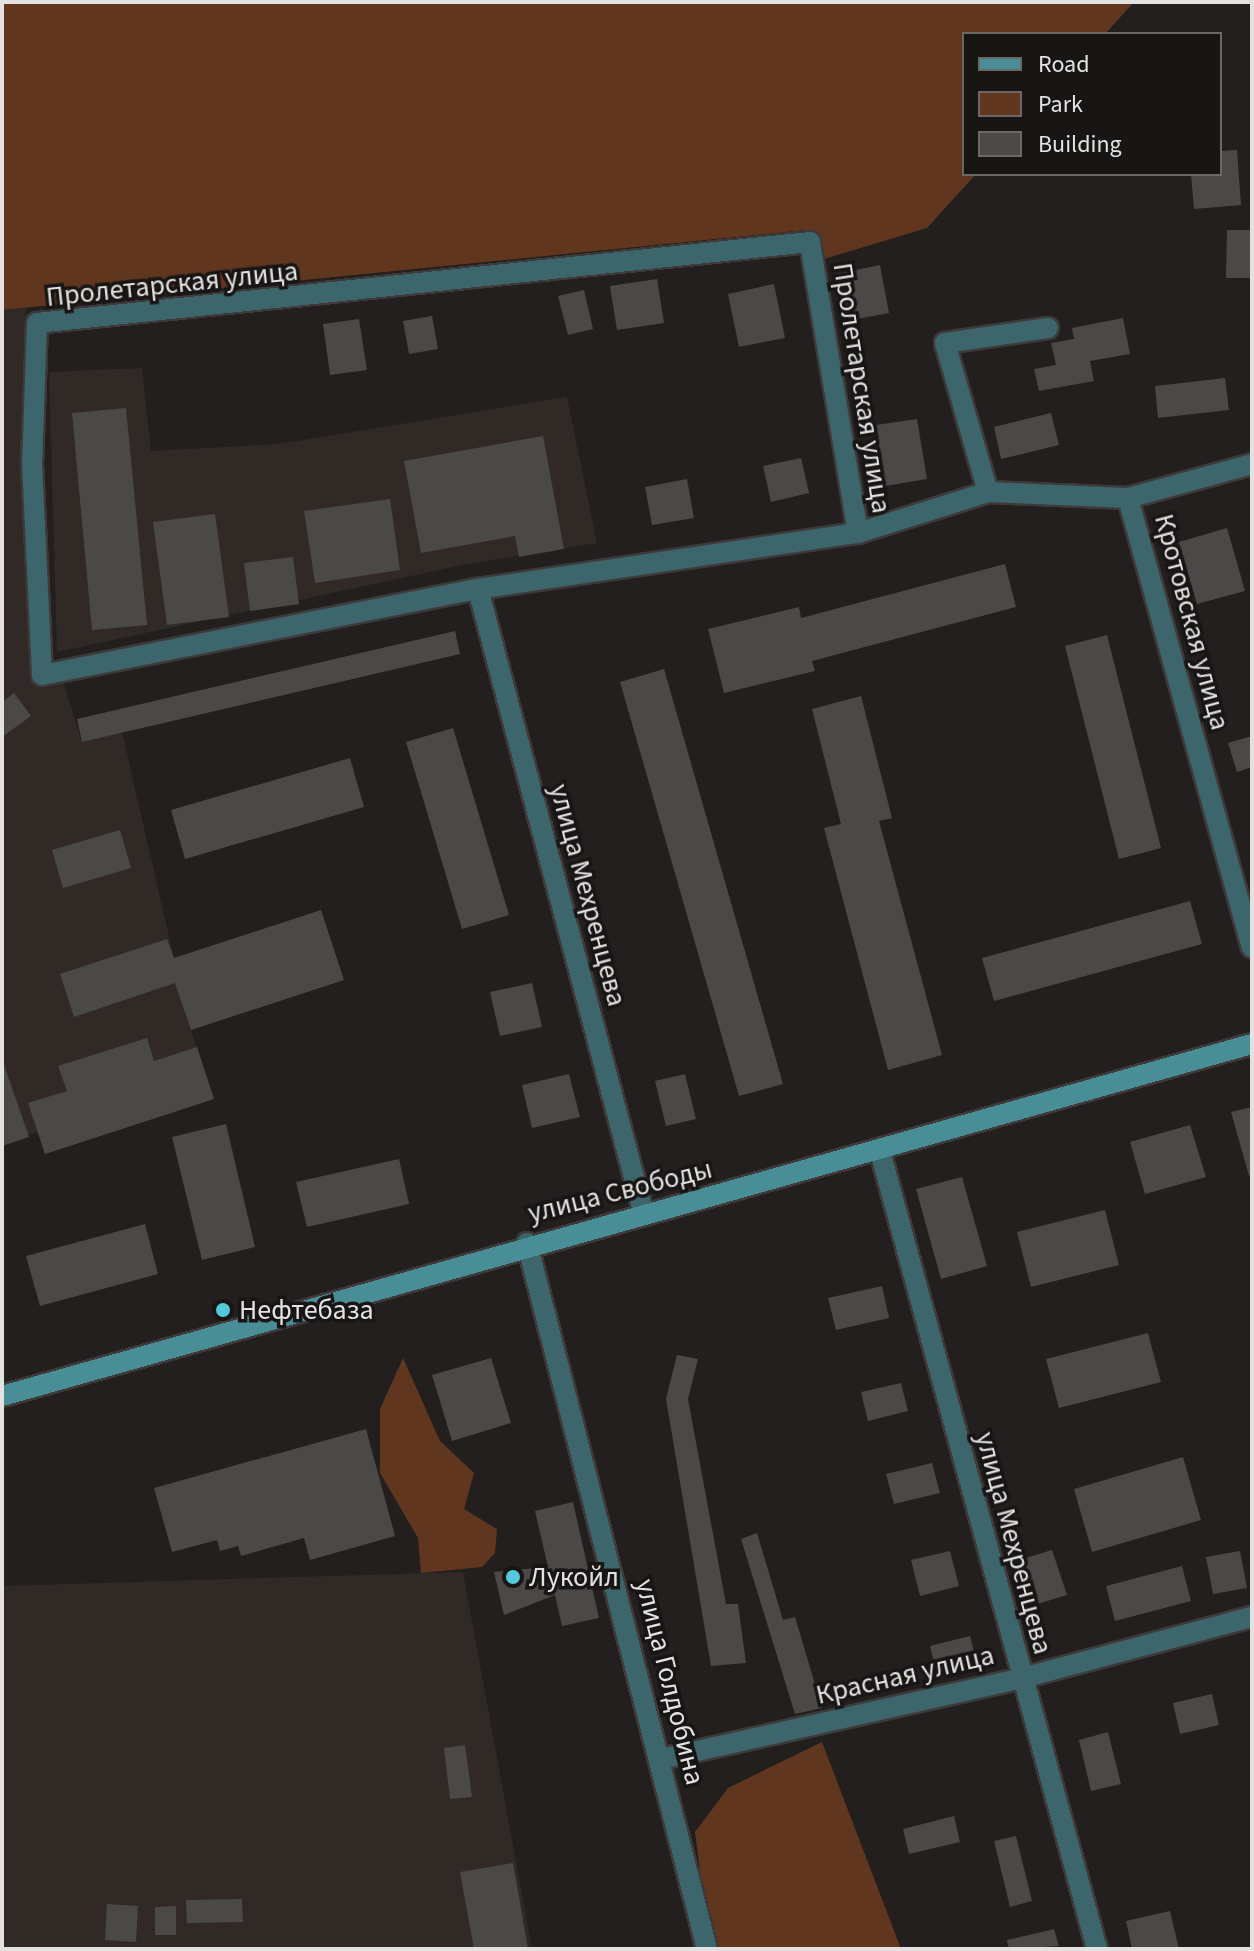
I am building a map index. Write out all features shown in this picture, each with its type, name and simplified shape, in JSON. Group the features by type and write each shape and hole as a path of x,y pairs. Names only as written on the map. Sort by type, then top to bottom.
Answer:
{"main road":[{"name":"улица Свободы","path":"2,1396 527,1243 644,1215 880,1151 1252,1044"}],"street":[{"name":"Пролетарская улица","path":"858,533 810,242 37,323 32,463 42,675 478,589 858,533 988,492 1128,498 1252,464"},
{"path":"988,492 945,343 1048,328"},
{"name":"Кротовская улица","path":"1128,498 1252,947"},
{"name":"улица Мехренцева","path":"478,589 644,1215"},
{"name":"улица Мехренцева","path":"880,1151 1097,1949"},
{"name":"улица Голдобина","path":"527,1243 707,1949"},
{"name":"Красная улица","path":"661,1759 1022,1678 1252,1617"}],"shaded area":[{"path":"26,308 25,459 37,684 63,681 82,742 122,732 174,958 321,910 191,1030 214,1099 45,1154 37,1132 2,1146 2,310"},
{"path":"142,368 151,451 278,444 567,397 597,543 467,564 57,652 49,372"},
{"path":"463,1572 532,1949 2,1949 2,1586"}],"green space":[{"path":"2,2 1134,2 1107,32 962,32 962,176 974,176 927,228 824,259 806,230 2,310"},
{"path":"403,1358 440,1441 474,1473 464,1509 497,1529 495,1553 482,1567 421,1573 418,1538 380,1473 380,1409"},
{"path":"822,1742 901,1949 719,1949 704,1902 695,1832 728,1788"}],"building":[{"path":"1237,150 1241,205 1194,209 1191,176 1222,176 1222,151"},
{"path":"1227,230 1252,230 1252,278 1226,278"},
{"path":"880,265 889,313 846,321 836,274"},
{"path":"657,279 664,323 617,330 610,286"},
{"path":"774,284 785,338 739,347 728,294"},
{"path":"584,290 593,329 568,335 558,296"},
{"path":"432,316 438,349 409,354 403,321"},
{"path":"1123,318 1130,354 1090,361 1094,381 1039,391 1034,369 1056,365 1051,343 1074,339 1072,328"},
{"path":"359,319 367,370 330,375 323,324"},
{"path":"1225,378 1229,410 1158,418 1155,386"},
{"path":"126,408 147,625 92,630 72,413"},
{"path":"1051,413 1059,445 1001,459 994,427"},
{"path":"917,419 927,479 885,486 876,425"},
{"path":"543,436 564,549 519,557 515,536 421,553 404,461"},
{"path":"801,458 809,493 771,502 763,466"},
{"path":"687,479 694,518 652,525 645,487"},
{"path":"390,499 400,570 315,583 304,511"},
{"path":"215,514 229,617 167,625 153,522"},
{"path":"1227,528 1245,591 1197,604 1179,542"},
{"path":"293,557 299,604 250,611 244,563"},
{"path":"1005,564 1016,607 812,661 815,671 724,693 708,629 799,607 801,618"},
{"path":"455,631 460,654 82,742 77,719"},
{"path":"1107,635 1161,848 1119,859 1065,646"},
{"path":"664,669 783,1084 739,1096 620,682"},
{"path":"14,693 31,716 2,737 2,702"},
{"path":"861,696 892,818 879,821 942,1055 888,1070 824,828 841,824 812,709"},
{"path":"453,728 509,915 462,929 406,742"},
{"path":"1252,736 1252,767 1237,772 1228,743"},
{"path":"350,758 364,807 185,859 171,810"},
{"path":"120,830 131,868 63,888 52,850"},
{"path":"1190,901 1202,944 994,1001 982,958"},
{"path":"321,910 344,980 191,1030 175,983 74,1017 60,974 167,939 174,958"},
{"path":"532,983 542,1027 500,1036 490,992"},
{"path":"147,1038 154,1061 197,1047 214,1099 45,1154 28,1103 67,1091 58,1066"},
{"path":"2,1059 29,1137 2,1146"},
{"path":"569,1074 580,1117 532,1128 522,1085"},
{"path":"685,1074 696,1119 666,1126 655,1081"},
{"path":"1252,1107 1252,1175 1249,1176 1231,1112"},
{"path":"226,1124 255,1247 202,1260 172,1137"},
{"path":"1190,1125 1206,1177 1145,1194 1130,1142"},
{"path":"399,1159 409,1204 307,1227 296,1182"},
{"path":"962,1177 987,1266 941,1279 916,1189"},
{"path":"1105,1210 1119,1265 1031,1287 1017,1232"},
{"path":"145,1224 158,1274 40,1306 26,1256"},
{"path":"882,1286 889,1318 836,1330 828,1298"},
{"path":"1148,1333 1161,1382 1059,1408 1046,1359"},
{"path":"677,1355 698,1359 688,1399 726,1604 738,1604 746,1663 711,1666 666,1399"},
{"path":"491,1358 511,1423 452,1441 432,1375"},
{"path":"901,1383 908,1411 868,1421 861,1392"},
{"path":"366,1429 395,1536 310,1560 304,1538 241,1556 238,1546 220,1551 217,1540 172,1552 154,1488"},
{"path":"1183,1457 1201,1520 1092,1552 1074,1489"},
{"path":"932,1463 940,1493 894,1504 886,1474"},
{"path":"573,1502 599,1618 562,1626 555,1595 504,1615 494,1572 548,1567 535,1511"},
{"path":"757,1533 783,1620 795,1617 822,1708 795,1714 741,1539"},
{"path":"1052,1550 1067,1595 1034,1605 1019,1560"},
{"path":"950,1551 959,1586 920,1596 911,1560"},
{"path":"1240,1551 1247,1588 1213,1594 1206,1557"},
{"path":"1182,1566 1191,1601 1115,1621 1106,1586"},
{"path":"970,1636 978,1668 938,1678 930,1646"},
{"path":"1212,1694 1219,1725 1180,1734 1173,1703"},
{"path":"1108,1732 1121,1784 1091,1791 1079,1740"},
{"path":"465,1745 472,1797 450,1799 444,1748"},
{"path":"954,1816 960,1842 909,1854 903,1829"},
{"path":"1016,1836 1032,1901 1010,1907 994,1841"},
{"path":"513,1863 528,1949 474,1949 460,1872"},
{"path":"242,1899 243,1922 187,1923 186,1900"},
{"path":"107,1904 138,1906 136,1942 105,1940"},
{"path":"176,1906 176,1935 155,1935 155,1907"},
{"path":"1170,1911 1179,1949 1132,1949 1126,1921"},
{"path":"1054,1929 1059,1946 1009,1949 1007,1940"}],"place":[{"name":"Нефтебаза","path":"223,1310"},
{"name":"Лукойл","path":"513,1577"}]}
